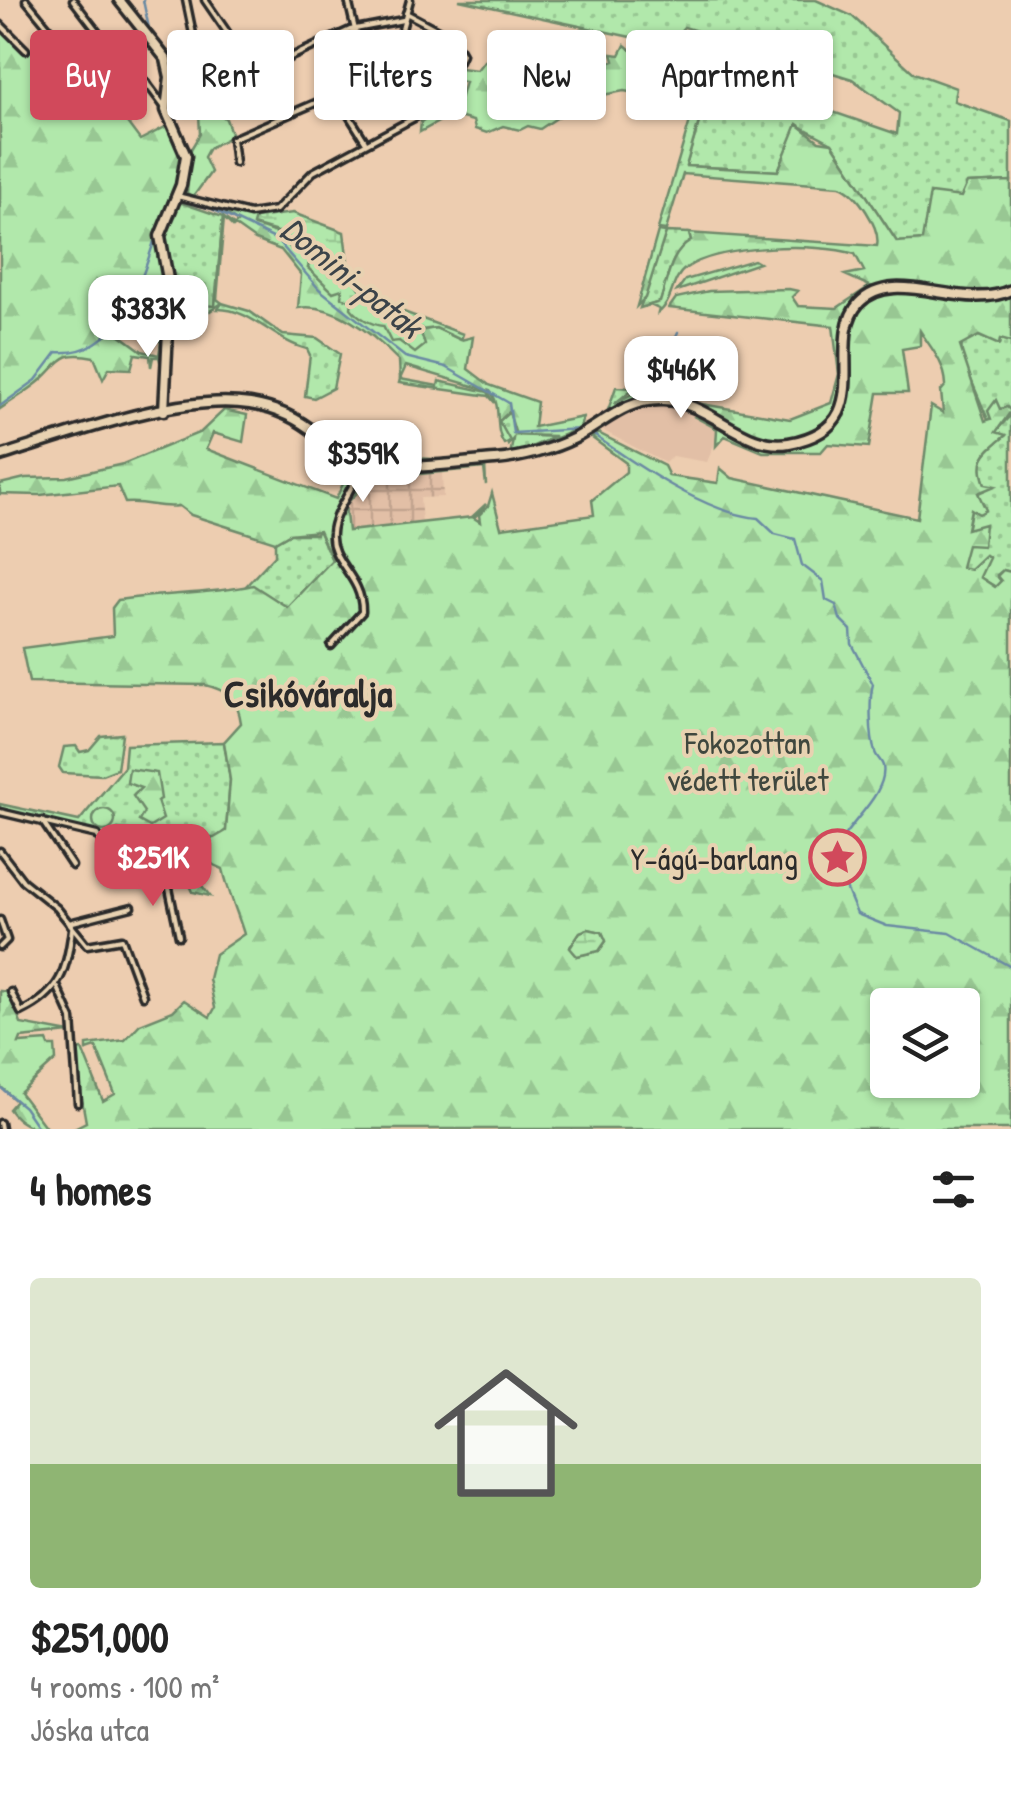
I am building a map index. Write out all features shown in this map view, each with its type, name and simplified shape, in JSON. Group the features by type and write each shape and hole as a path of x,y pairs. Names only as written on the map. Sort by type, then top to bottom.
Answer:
{"main road":[{"path":"119,0 167,63"},
{"path":"164,412 170,290 160,236 180,197 185,149 167,104"},
{"path":"0,456 107,423 230,402 268,408 300,422 359,466 509,458 570,441 622,408 661,400 702,409 764,442 792,442 820,430 840,407 848,378 846,326 868,296 891,288 980,299 1011,290"}],"street":[{"path":"26,0 50,30"},
{"path":"73,0 96,30"},
{"path":"186,0 192,30"},
{"path":"205,0 225,30"},
{"path":"348,0 355,30 403,20"},
{"path":"401,30 410,0"},
{"path":"406,13 438,30"},
{"path":"0,24 26,50"},
{"path":"147,83 166,110"},
{"path":"235,163 231,141 314,104"},
{"path":"351,120 365,142"},
{"path":"180,197 250,214 276,210 313,172 408,120"},
{"path":"331,646 362,612 359,587 337,555 332,535 359,466"},
{"path":"0,812 97,836 123,872 152,869 166,874 179,936"},
{"path":"42,821 72,866"},
{"path":"0,851 23,881 44,894 86,945 122,940 142,996"},
{"path":"71,926 132,907"},
{"path":"0,920 7,940 0,946"},
{"path":"11,992 21,1012 58,988 69,963 71,926"},
{"path":"58,988 72,1018 78,1103"}],"shaded area":[{"path":"664,405 695,409 694,417 720,430 707,462 672,456 665,463 602,430 628,412"},
{"path":"442,472 443,497 420,498 422,523 348,531 345,505 356,494 358,480"}],"green space":[{"path":"459,0 816,0 852,16 914,73 956,88 954,101 1011,121 1011,181 968,183 961,197 922,241 897,242 832,143 798,125 778,171 686,166 700,120 833,120 833,112 897,134 899,113 852,79 833,73 833,30 684,27 626,30 626,36"},
{"path":"0,28 24,51 30,50 30,120 125,120 140,140 171,124 179,142 182,168 158,234 168,290 137,292 119,334 142,351 159,355 161,342 154,338 158,331 150,328 159,326 161,335 165,324 161,366 159,357 153,357 151,367 150,356 135,354 131,369 109,368 103,379 94,357 74,355 0,409"},
{"path":"626,46 626,91 606,94 606,64 614,61 612,54 620,55"},
{"path":"484,61 487,120 554,120 540,129 503,126 487,133 475,129 473,121 467,119 467,69 477,70"},
{"path":"199,120 226,120 232,136 209,148 204,157 211,172 193,197 187,193 191,149 200,134"},
{"path":"424,120 442,120 420,132"},
{"name":"Fokozottan védett terület","path":"690,120 699,120 686,166 778,171 797,124 819,141 832,143 897,242 922,240 930,193 961,197 967,183 1011,181 1011,342 1000,339 999,345 979,336 960,346 985,421 991,419 988,411 996,400 1000,409 1007,407 1011,411 996,432 1006,435 982,462 985,484 995,486 978,493 986,510 979,514 971,509 967,529 985,524 983,546 967,545 961,567 970,569 985,555 989,558 980,577 995,587 1003,570 1011,572 1011,1129 72,1129 86,1122 73,1050 82,1049 103,1101 115,1094 96,1047 87,1050 87,1045 125,1040 140,1024 173,1011 184,1000 210,1017 215,1008 209,979 215,954 244,934 223,869 212,864 200,873 199,882 210,896 193,892 190,885 101,841 118,829 214,838 226,831 230,780 224,742 241,723 230,697 205,685 29,682 22,648 113,636 112,608 118,600 253,585 287,607 332,560 319,531 289,534 275,542 191,515 179,506 125,503 118,486 40,495 0,494 0,484 25,478 66,477 123,464 201,432 224,410 247,415 243,442 213,433 206,449 336,499 349,471 323,448 355,467 356,494 345,505 348,531 472,517 486,504 474,518 480,522 479,515 488,506 492,493 501,528 594,515 592,500 626,472 626,463 592,438 598,433 664,466 669,476 718,483 720,468 732,478 917,518 931,406 943,413 941,391 946,385 940,363 920,331 920,346 902,349 908,393 878,393 869,447 828,444 821,452 763,452 725,436 716,446 717,429 695,417 703,414 725,429 763,444 801,441 816,433 832,418 841,403 843,359 839,399 830,417 811,434 791,440 750,434 667,398 790,419 831,403 839,374 833,326 669,308 676,298 709,291 789,289 798,291 792,297 798,306 837,308 870,286 845,275 864,271 855,254 793,247 721,254 686,268 658,313 659,309 650,305 660,302 674,260 691,241 689,233 877,246 872,221 860,203 840,186 683,174 666,230 658,229","holes":["899,286 900,290 880,292 862,301 845,327 855,299 872,289","580,932 602,932 606,941 599,951 577,956 570,947"]},
{"path":"179,202 223,217 215,307 172,303 162,246"},
{"path":"227,211 255,218 254,226 292,242 310,260 308,268 341,289 363,316 383,326 389,336 436,328 461,340 473,337 468,369 489,385 537,402 534,427 583,417 580,428 520,453 555,436 516,435 509,412 499,421 510,441 504,444 490,391 406,366 400,379 399,361 366,331 326,310 298,308 301,275 281,250 255,240 235,225 238,222"},
{"path":"293,213 344,232 349,271 366,298 463,334 461,340 436,328 420,330 425,345 415,353 399,341 391,342 383,326 369,322 351,308 352,301 341,297 342,289 333,292 308,268 310,260 299,247 291,249 281,233 253,225 255,218"},
{"path":"224,218 217,299 222,303 210,311 173,309 172,303 215,306"},
{"path":"658,231 666,232 645,298 637,306"},
{"path":"666,232 689,233 691,241 674,260 660,302 640,308"},
{"path":"754,260 759,263 677,291 685,280"},
{"path":"222,303 249,311 283,335 317,338 340,354 333,388 314,398 305,396 310,355 307,349 242,314 218,309"},
{"path":"979,336 999,344 1000,339 1011,342 1011,411 1000,410 996,402 989,422 961,356 962,342"},
{"path":"400,379 438,386 439,381 488,392 495,403 489,396 399,383"},
{"path":"616,387 634,388 614,404 641,389 667,395 649,395 607,413"},
{"path":"509,412 517,435 555,437 510,456 513,439 508,445 499,421"},
{"path":"1011,415 1011,572 1003,570 997,575 1001,581 996,587 979,577 988,558 970,570 961,567 971,509 981,489 993,485 985,485 982,462 1005,436 995,432"},
{"path":"333,443 354,455 452,460 356,463"},
{"path":"485,464 486,485 484,468 355,480 359,468 380,470 381,475 411,472 383,470"},
{"path":"318,530 332,560 287,607 253,586 245,587 275,555 275,542 289,534 316,534"},
{"path":"122,734 117,769 102,775 63,773 59,767 64,747 76,746 80,752 89,750 101,736"},
{"path":"224,742 230,780 226,830 214,839 118,829 101,841 97,835 0,808 0,804 79,821 124,767 126,745"},
{"path":"129,769 157,773 161,799 157,801 163,819 150,827 139,821 144,812 133,796 141,788 127,783"},
{"path":"104,809 112,812 112,828 104,831 96,828 93,820 96,812"},
{"path":"580,932 602,932 606,941 599,951 577,956 570,948"},
{"path":"0,991 10,992 21,1024 70,1033 21,1038 19,1043 47,1041 49,1046 55,1046 56,1060 20,1093 47,1129 16,1118 9,1109 16,1101 0,1086"}],"waterway":[{"path":"143,0 150,33"},
{"path":"158,43 167,55"},
{"path":"175,120 191,153 186,175"},
{"name":"Domini-patak","path":"178,200 212,209 277,240 319,289 405,357 446,367 509,403 513,433 582,429"},
{"path":"0,406 36,380 57,352 79,350 98,342 113,328 136,290 158,229"},
{"path":"653,387 678,332"},
{"path":"591,433 693,497 758,518 775,534 795,539 802,565 823,581 826,600 836,605 840,619 851,630 852,644 873,684 872,737 883,766 883,778 871,802 844,836 837,854 857,914 887,926 950,933 1011,967"},
{"path":"0,1087 24,1107 39,1129"}],"place":[{"name":"Y-ágú-barlang","path":"837,858"}],"district":[{"name":"Csikóváralja","path":"308,693"}]}
